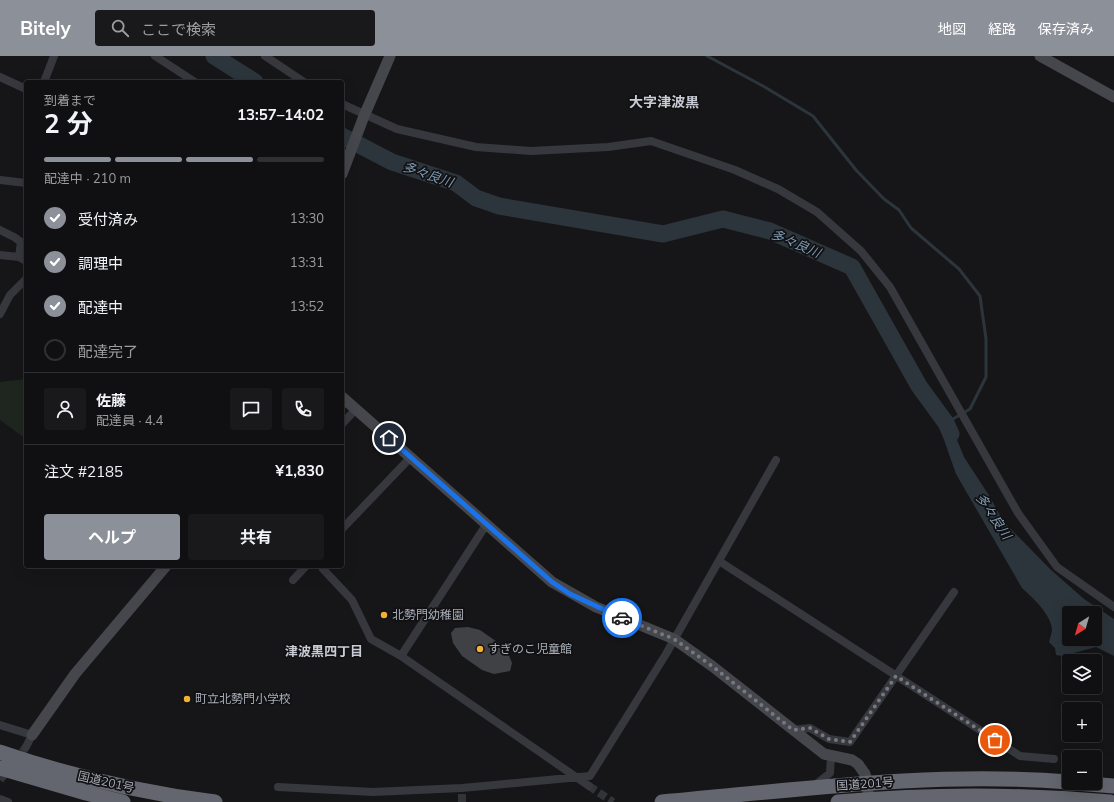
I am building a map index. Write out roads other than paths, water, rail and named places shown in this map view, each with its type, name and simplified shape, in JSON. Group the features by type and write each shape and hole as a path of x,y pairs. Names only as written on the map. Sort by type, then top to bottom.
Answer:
{"highway":[{"name":"国道201号","path":"0,752 46,768 124,787 215,802"},
{"name":"国道201号","path":"0,768 73,790 123,802"},
{"name":"国道201号","path":"662,802 868,783 1001,779 1062,782"},
{"path":"1102,785 1114,786"},
{"name":"国道201号","path":"838,802 1000,795 1110,802"}],"street":[{"path":"45,80 54,56"},
{"path":"155,56 192,80"},
{"path":"265,56 301,80"},
{"path":"344,169 363,118 390,56"},
{"path":"1040,56 1114,97"},
{"path":"0,77 24,88"},
{"path":"344,105 363,118 397,130 476,147 531,151 608,147 651,141 735,170 778,189 818,212 861,251 890,287 1018,513 1057,567 1114,607"},
{"path":"0,180 24,184"},
{"path":"0,230 21,242 23,259 0,255"},
{"path":"0,314 10,295 24,281"},
{"path":"344,399 552,582 570,594 674,639 712,666 818,749 831,756 852,760 858,764 866,774 868,783 868,800"},
{"path":"344,422 356,410"},
{"path":"344,527 410,458"},
{"path":"278,787 373,792 462,788 590,776 674,639 776,460"},
{"path":"400,656 486,525"},
{"path":"718,561 1020,756 1054,759"},
{"path":"26,747 32,735 75,674 164,568"},
{"path":"293,580 304,568"},
{"path":"323,569 352,600 371,639 400,656 589,786"},
{"path":"793,730 810,728 829,739 850,742 954,592"},
{"path":"0,725 32,735"},
{"path":"810,789 830,773 831,756"},
{"path":"0,799 8,802"}],"water":[{"path":"945,410 964,457 990,497 1003,521 1050,569 1084,599 1094,606 1062,606 1062,646 1102,646 1102,611 1114,619 1114,656 1096,647 1070,654 1062,654 1062,656 1056,655 1055,648 1049,642 1052,629 1048,617 1040,606 1022,588 956,474 936,417"}],"waterway":[{"name":"多々良川","path":"214,56 252,80"},
{"path":"707,56 763,86 813,116 856,170 884,199 899,210 911,228 959,269 980,296 986,339 986,377 970,409 946,423"},
{"name":"多々良川","path":"344,137 392,162 456,183 476,198 499,206 663,234 723,219 770,231 852,267 919,386 946,423 951,434"}],"tunnel":[{"path":"0,780 26,747"},
{"path":"589,786 613,802"},
{"path":"462,788 462,802"}],"place":[{"name":"北勢門幼稚園","path":"384,615"},
{"name":"すぎのこ児童館","path":"480,649"},
{"name":"町立北勢門小学校","path":"187,699"}],"district":[{"name":"大字津波黒","path":"664,102"},
{"name":"津波黒四丁目","path":"324,651"}]}
